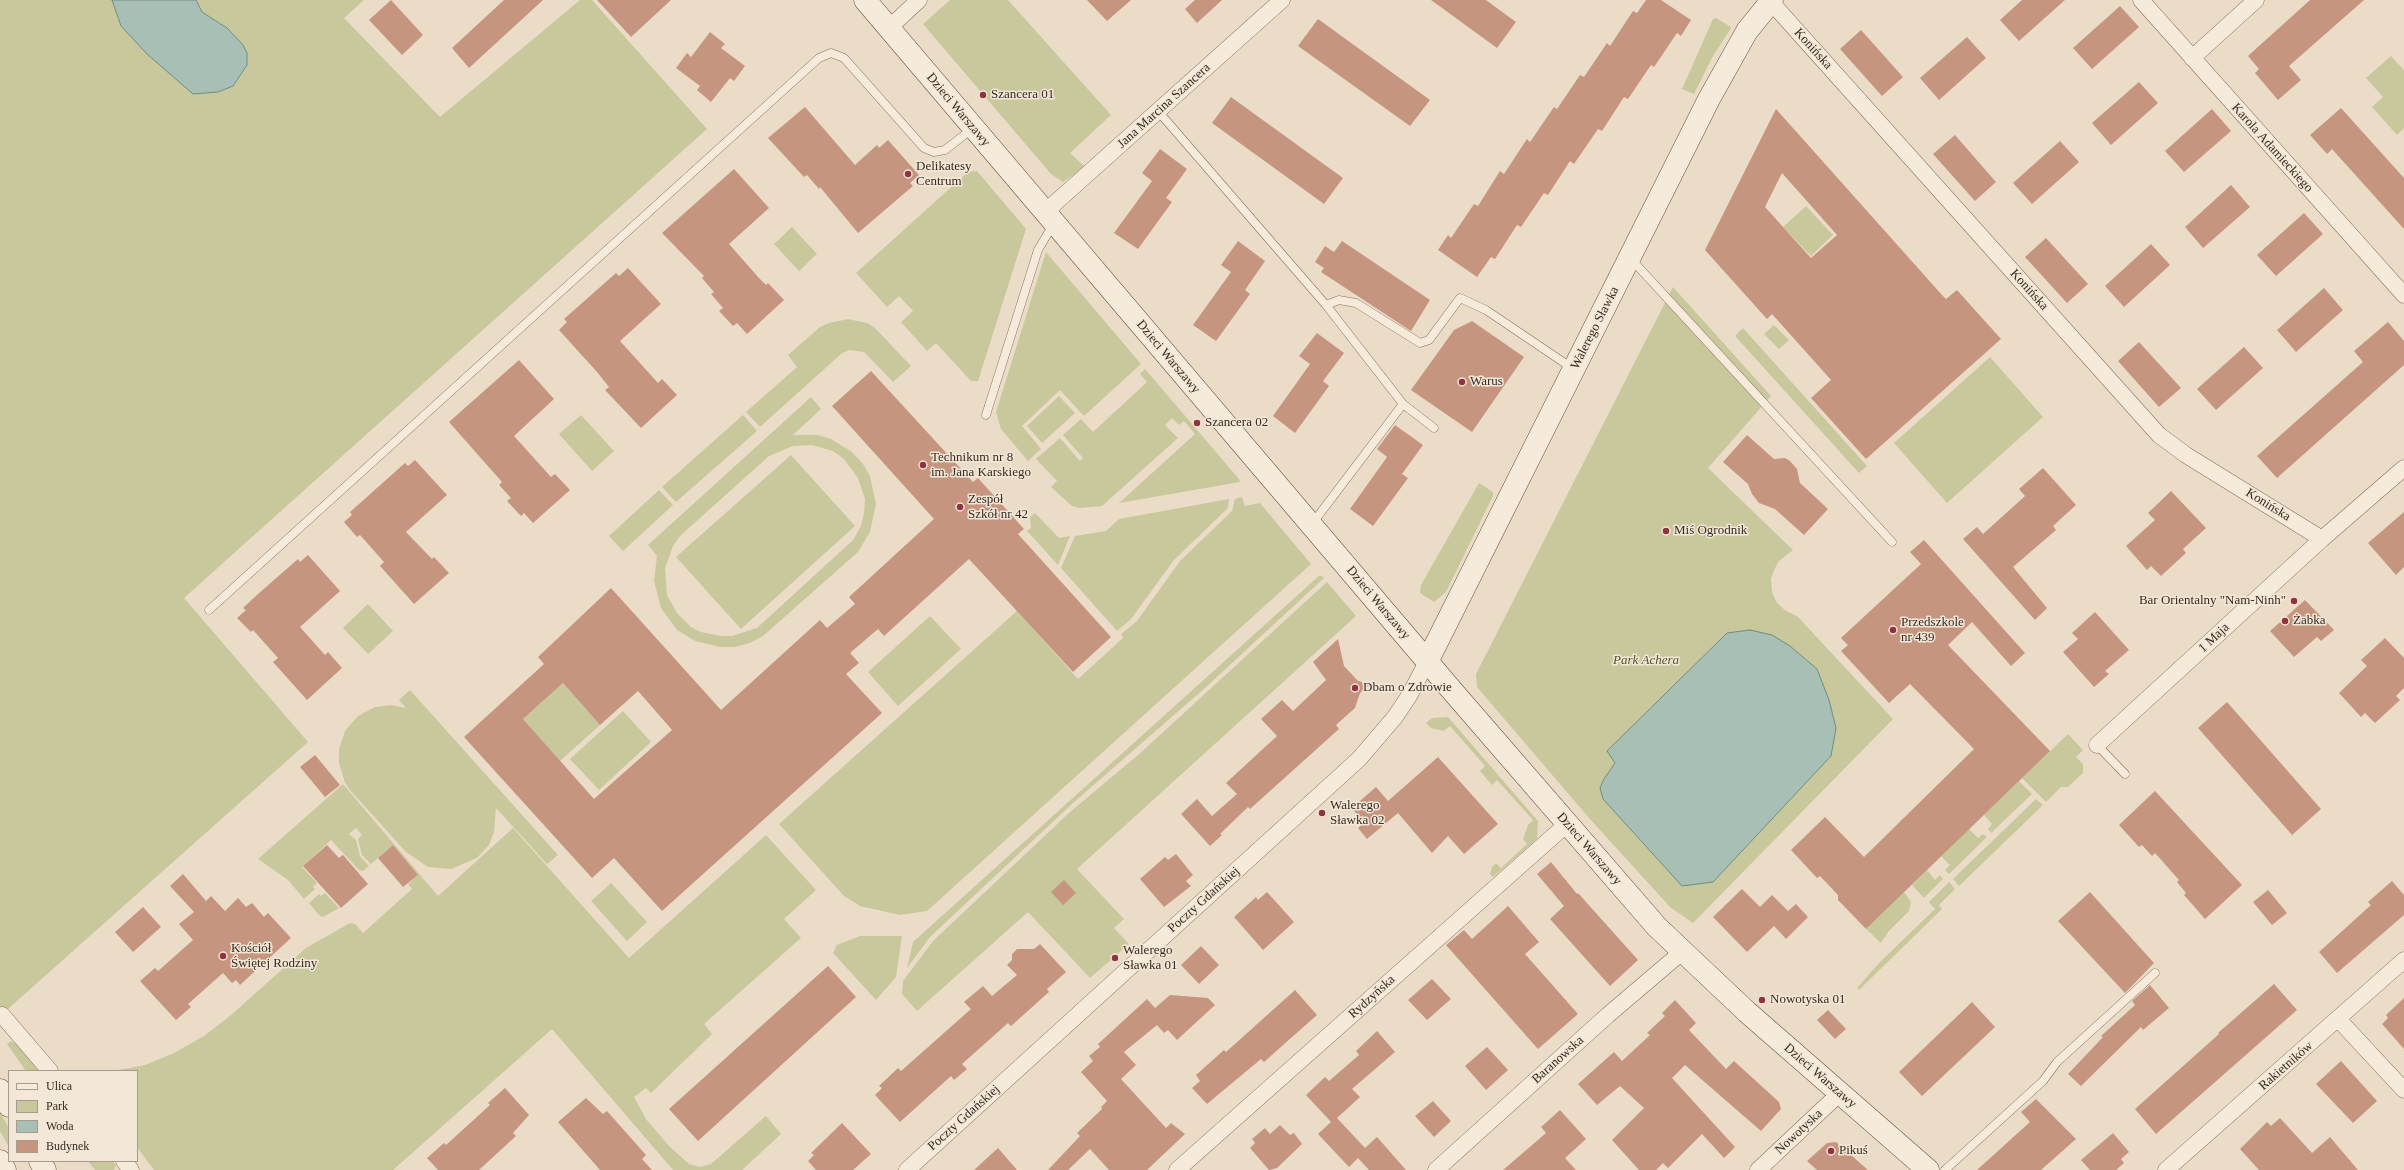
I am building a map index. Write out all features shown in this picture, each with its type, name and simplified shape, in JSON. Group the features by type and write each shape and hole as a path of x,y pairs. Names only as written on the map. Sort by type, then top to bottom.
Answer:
{"street":[{"name":"Dzieci Warszawy","path":"865,0 1427,662 1657,927 1682,952 1928,1170"},
{"path":"888,28 919,0"},
{"name":"Jana Marcina Szancera","path":"1050,217 1158,111 1282,0"},
{"name":"Karola Adamieckiego","path":"2141,0 2404,295"},
{"path":"2192,58 2256,0"},
{"name":"Walerego Sławka","path":"1427,662 1728,62 1758,15 1771,1"},
{"name":"Konińska","path":"1771,1 2159,435 2186,455 2322,539"},
{"name":"1 Maja","path":"2097,745 2322,539 2404,468"},
{"name":"Poczty Gdańskiej","path":"910,1169 1359,759 1395,717 1409,696 1427,662"},
{"name":"Rydzyńska","path":"1177,1170 1567,824"},
{"name":"Baranowska","path":"1436,1170 1608,1015 1682,952"},
{"name":"Rakietników","path":"2166,1170 2404,960"},
{"path":"2,1015 49,1070"},
{"path":"2338,1019 2404,1090"},
{"path":"0,1090 8,1104"},
{"name":"Nowotyska","path":"1758,1170 1840,1093"},
{"path":"0,1161 5,1170"},
{"path":"125,1162 131,1170"}],"lane":[{"path":"209,610 823,55 831,53 844,58 924,148 934,152 945,150 973,128"},
{"path":"1158,111 1326,305 1403,404 1434,428"},
{"path":"986,416 1038,250 1050,217"},
{"path":"1630,259 1892,542"},
{"path":"1326,305 1339,300 1356,303 1420,343 1428,340 1460,298 1486,310 1574,369"},
{"path":"1311,525 1403,404"},
{"path":"2097,745 2125,774"},
{"path":"1945,1170 2043,1081 2057,1062 2155,973"}],"green space":[{"path":"0,0 112,0 121,26 233,86 247,65 247,53 227,28 202,12 196,0 364,0 344,18 440,117 580,0 592,0 707,129 184,598 308,742 0,1016"},
{"path":"950,0 1008,0 1111,115 1070,153 1084,166 1063,182 1051,174 923,24"},
{"path":"1716,18 1731,27 1713,56 1694,94 1682,89 1713,19"},
{"path":"2391,56 2404,70 2404,128 2397,135 2372,107 2383,97 2366,78"},
{"path":"977,171 1026,229 978,381 971,381 936,343 927,351 901,322 913,311 899,296 887,307 856,273 968,172"},
{"path":"1806,206 1833,235 1811,256 1783,227"},
{"path":"792,227 817,254 799,271 774,244"},
{"path":"1046,252 1141,364 1084,416 1060,390 1022,426 1041,449 1028,461 1001,429 996,412"},
{"name":"Park Achera","path":"1673,287 1771,396 1708,468 1793,550 1779,561 1771,579 1772,592 1777,603 1786,611 1797,616 1893,719 1693,923 1670,907 1589,818 1477,687 1476,674"},
{"path":"848,319 867,323 875,328 911,366 893,382 864,352 849,350 841,354 760,427 746,412 797,367 788,355 820,327 829,323"},
{"path":"1774,325 1789,340 1779,349 1764,334"},
{"path":"1743,328 1867,466 1859,473 1735,336"},
{"path":"1990,357 2043,417 1947,503 1894,443"},
{"path":"1145,369 1240,482 1119,503 1195,434 1184,421 1179,425 1172,418 1165,425 1178,438 1102,506 1079,508 1072,506 1051,487 1057,481 1036,459 1060,438 1080,461 1083,458 1063,435 1081,419 1093,432 1147,382 1140,374"},
{"path":"1059,396 1075,413 1042,443 1027,426"},
{"path":"811,397 821,409 793,435 817,435 831,439 852,452 863,464 870,476 876,504 870,532 858,552 763,636 750,643 735,647 720,647 695,641 677,630 661,608 654,581 657,556 648,545","holes":["812,445 833,451 844,459 858,478 865,499 861,526 853,540 757,628 732,636 721,636 701,632 691,627 677,613 667,595 665,568 673,546 680,536 769,456 793,446"]},
{"path":"581,415 614,451 592,471 559,434"},
{"path":"743,415 757,431 676,502 662,487"},
{"path":"791,455 855,526 741,629 676,557"},
{"path":"1479,483 1493,492 1493,496 1446,592 1434,602 1420,593 1421,585"},
{"path":"659,490 673,505 623,551 609,536"},
{"path":"1242,497 1245,506 1260,503 1311,564 927,911 900,915 860,906 844,896 779,824 1017,611 1078,679 1123,638 1121,634 1137,621 1180,561 1232,511 1235,499"},
{"path":"1229,499 1228,508 1174,560 1131,619 1117,631 1061,568 1075,536 1106,531 1119,519"},
{"path":"1035,513 1059,538 1070,536 1058,565 1027,531 1031,528 1030,517"},
{"path":"1320,575 1324,578 1205,688 1073,803 930,937 907,968 913,942"},
{"path":"1327,582 1356,616 1077,869 1124,919 1114,928 1129,944 1090,978 1028,912 917,1011 902,994 903,981 933,941 1070,812 1138,755"},
{"path":"368,604 393,631 368,654 343,628"},
{"path":"930,616 961,649 898,706 868,672"},
{"path":"563,683 600,725 560,761 523,719"},
{"path":"410,690 558,855 547,864 496,808 494,832 489,845 477,858 451,869 428,867 406,852 350,790 345,783 339,763 339,749 345,731 358,716 375,707 391,705 406,708 399,700"},
{"path":"623,711 651,742 599,790 570,759"},
{"path":"1448,717 1538,821 1537,839 1493,877 1490,874 1492,867 1496,863 1501,868 1527,844 1523,839 1528,825 1533,820 1497,780 1492,785 1480,771 1485,766 1450,726 1444,731 1431,728 1426,723 1432,718"},
{"path":"2068,734 2083,750 2076,757 2083,764 2083,773 2068,787 2061,787 2046,802 2022,778"},
{"path":"2019,781 2032,794 1991,833 1988,829 1992,824 1984,815"},
{"path":"343,784 438,896 513,828 629,958 766,835 816,890 784,919 801,938 704,1024 712,1034 651,1093 646,1088 634,1097 646,1119 669,1146 689,1164 700,1167 711,1164 766,1116 781,1134 742,1170 673,1170 552,1029 393,1170 154,1170 138,1148 138,1070 118,1070 145,1065 174,1053 204,1036 231,1015 306,948 350,923 355,924 363,933 412,889 408,884 418,875 393,845 371,864 362,855 358,839 362,835 356,828 349,834 356,840 360,856 369,866 363,871 359,870 331,840 302,867 317,883 313,887 315,889 304,899 288,880 258,859"},
{"path":"2036,799 2043,805 1959,886 1953,879"},
{"path":"1969,829 1978,838 1983,834 1987,837 1949,874 1945,870 1950,865 1941,856"},
{"path":"1927,870 1935,880 1940,875 1943,879 1924,898 1912,885"},
{"path":"1949,882 1955,889 1939,905 1942,909 1859,990 1857,988 1880,962 1935,909 1929,902"},
{"path":"611,883 647,922 627,941 591,901"},
{"path":"1904,892 1911,902 1909,911 1888,932 1881,943 1866,929"},
{"path":"325,893 339,908 323,917 319,915 309,903 319,894 321,896"},
{"path":"860,936 902,936 896,977 876,1000 833,953 837,945"},
{"path":"11,1041 15,1044 18,1042 39,1070 25,1070 7,1044"},
{"path":"0,1113 8,1126 8,1145 0,1131"},
{"path":"89,1162 114,1162 116,1165 114,1170 95,1170"}],"water":[{"path":"112,0 196,0 202,12 227,28 243,45 247,53 247,65 233,86 218,92 193,94 147,54 121,26"},
{"path":"1750,630 1772,635 1790,646 1817,669 1829,700 1836,728 1831,756 1713,882 1682,886 1603,799 1600,788 1604,779 1615,763 1607,751 1727,633"}],"building":[{"path":"391,0 423,35 402,55 369,20"},
{"path":"504,0 543,0 469,68 452,48"},
{"path":"597,0 671,0 631,37"},
{"path":"1087,0 1131,0 1107,21"},
{"path":"1195,0 1222,0 1197,23 1185,9"},
{"path":"1431,0 1486,0 1516,22 1497,48"},
{"path":"1646,0 1661,0 1691,20 1681,36 1677,33 1654,67 1651,65 1628,99 1624,97 1602,131 1598,129 1574,164 1570,161 1548,195 1544,193 1521,227 1517,225 1495,259 1491,257 1477,277 1438,250 1448,235 1451,238 1474,204 1478,206 1500,171 1504,174 1527,139 1530,142 1554,107 1557,109 1580,75 1584,77 1607,43 1610,46 1633,11 1637,13"},
{"path":"2022,0 2065,0 2019,41 2000,20"},
{"path":"2310,0 2364,0 2289,66 2301,80 2278,100 2255,73 2259,69 2248,56"},
{"path":"2120,6 2139,27 2092,69 2073,48"},
{"path":"1318,19 1430,100 1410,126 1298,46"},
{"path":"1861,30 1903,77 1882,96 1840,49"},
{"path":"710,32 725,44 721,48 745,66 734,81 730,78 711,102 697,90 700,86 676,68 687,53 691,57"},
{"path":"1967,37 1986,58 1939,100 1920,78"},
{"path":"2139,82 2158,103 2111,145 2092,123"},
{"path":"1231,97 1343,178 1324,204 1212,123"},
{"path":"805,107 855,165 877,145 879,148 888,140 919,175 910,183 913,186 858,233 820,187 819,189 807,175 804,177 768,138"},
{"path":"2341,108 2404,178 2404,229 2332,149 2327,154 2310,135"},
{"path":"1776,109 1942,295 1946,299 1957,290 2001,339 1866,459 1811,398 1831,380 1772,314 1767,319 1705,250","holes":["1782,173 1837,235 1811,258 1765,207"]},
{"path":"2212,109 2231,131 2184,172 2165,151"},
{"path":"1955,135 1996,182 1975,201 1933,154"},
{"path":"2060,141 2079,162 2032,204 2013,183"},
{"path":"1160,149 1187,169 1166,198 1172,202 1138,249 1114,233 1152,181 1142,173"},
{"path":"734,169 769,208 729,244 759,278 766,285 768,283 784,300 747,334 737,323 733,326 719,311 723,308 711,294 714,292 702,278 704,276 662,233"},
{"path":"2231,185 2250,207 2203,248 2185,227"},
{"path":"2304,213 2323,234 2276,276 2257,255"},
{"path":"2046,238 2088,284 2067,303 2025,257"},
{"path":"1238,241 1265,261 1245,290 1250,294 1216,341 1193,325 1231,272 1221,265"},
{"path":"1342,241 1430,300 1411,331 1321,272 1324,268 1315,262 1325,246 1334,252"},
{"path":"2151,244 2170,265 2124,307 2105,286"},
{"path":"628,268 661,304 620,341 658,383 662,379 677,395 641,428 605,390 609,387 559,330 567,322 564,319 616,273 619,276"},
{"path":"2324,288 2343,310 2296,352 2277,330"},
{"name":"Warus","path":"1472,321 1524,357 1472,432 1411,390 1454,330"},
{"path":"2388,322 2404,341 2404,365 2277,478 2257,456 2363,362 2354,351"},
{"path":"1317,333 1344,353 1323,381 1329,386 1295,433 1273,416 1310,364 1299,356"},
{"path":"2139,342 2181,388 2159,407 2118,361"},
{"path":"2244,347 2263,368 2216,410 2197,389"},
{"path":"519,360 554,399 514,436 551,477 555,474 570,490 533,523 524,513 521,516 507,501 511,498 499,485 502,482 449,422"},
{"path":"871,371 973,482 978,478 1024,529 1018,534 1111,637 1073,672 969,559 884,636 878,629 850,653 859,663 846,674 882,713 662,911 614,858 592,878 464,737 544,664 538,657 611,588 721,710 820,620 827,628 855,604 849,597 934,519 832,406","holes":["563,683 600,725 638,691 672,730 594,799 523,719"]},
{"path":"1395,425 1423,445 1402,474 1408,478 1373,526 1350,509 1387,457 1377,449"},
{"path":"1747,435 1774,459 1785,458 1790,461 1797,469 1800,483 1828,509 1804,535 1775,509 1759,503 1752,494 1748,484 1723,462"},
{"path":"415,460 447,495 406,532 432,559 434,557 449,573 414,604 380,566 384,562 360,535 357,537 344,522 352,515 350,512 405,463 408,466"},
{"path":"2043,468 2076,505 2053,526 2056,530 2013,567 2047,608 2035,620 1963,539 1977,527 1983,534 2025,496 2019,489"},
{"path":"2171,491 2206,528 2183,549 2186,553 2161,576 2151,566 2147,570 2126,546 2155,520 2148,513"},
{"path":"2404,512 2404,567 2396,575 2368,543"},
{"path":"1924,540 2025,653 2011,666 1972,622 1948,645 2050,751 1866,929 1838,900 1838,895 1820,876 1817,878 1791,850 1825,817 1864,857 1974,749 1910,684 1889,703 1841,651 1848,645 1841,638 1921,564 1910,552"},
{"path":"308,555 340,591 300,627 325,655 328,652 342,668 307,700 273,662 278,658 253,630 251,632 237,618 246,610 243,608 258,594 298,559 300,562"},
{"path":"2305,600 2334,630 2321,641 2317,637 2294,657 2270,631"},
{"path":"2095,612 2129,650 2105,671 2109,674 2094,687 2063,652 2078,639 2072,633"},
{"path":"2385,638 2404,658 2404,688 2396,696 2400,700 2375,723 2365,713 2361,717 2339,693 2367,666 2361,660"},
{"path":"1338,639 1344,666 1358,681 1371,684 1360,693 1355,708 1336,725 1339,729 1250,809 1248,807 1220,834 1222,835 1210,846 1181,814 1197,799 1212,816 1237,794 1226,783 1277,736 1261,719 1282,700 1293,711 1326,680 1313,662"},
{"path":"2227,702 2321,809 2292,835 2198,728"},
{"path":"315,755 340,785 325,797 300,767"},
{"path":"1438,757 1498,824 1464,854 1448,836 1432,853 1398,813 1367,839 1358,828 1363,823 1352,808 1376,787 1388,801"},
{"path":"2155,791 2242,885 2205,919 2184,895 2186,893 2177,882 2179,880 2155,853 2152,856 2142,845 2139,847 2119,825"},
{"path":"327,845 339,858 343,855 368,884 341,908 303,866"},
{"path":"393,845 418,875 403,887 378,858"},
{"path":"1176,854 1193,875 1186,881 1191,886 1164,907 1140,879 1165,857 1168,860"},
{"path":"1551,862 1577,894 1578,893 1638,960 1610,986 1550,919 1564,906 1537,874"},
{"name":"Kościół Świętej Rodziny","path":"183,874 206,901 211,896 225,911 238,898 246,907 252,903 264,917 268,913 291,938 240,985 236,980 232,983 223,973 188,1004 191,1007 176,1020 140,981 155,968 158,971 193,940 179,924 194,912 170,886"},
{"path":"1064,880 1076,893 1063,905 1051,892"},
{"path":"2392,881 2404,895 2404,915 2337,973 2319,952 2371,905 2368,902"},
{"path":"1742,889 1760,907 1772,895 1788,911 1796,904 1808,917 1786,939 1774,926 1747,952 1713,917"},
{"path":"2268,890 2287,913 2272,925 2253,902"},
{"path":"1267,892 1294,922 1263,950 1234,917 1256,897 1258,900"},
{"path":"2090,892 2154,963 2125,993 2058,921"},
{"path":"1508,906 1539,942 1525,954 1578,1014 1538,1049 1446,945 1464,930 1472,939"},
{"path":"143,907 161,927 133,952 115,932"},
{"path":"1040,944 1066,972 1047,989 1049,992 1011,1026 1008,1023 962,1064 967,1069 954,1080 951,1076 900,1122 875,1095 882,1088 879,1086 898,1068 901,1071 971,1009 964,1002 983,986 992,996 1017,975 1007,965 1012,960 1012,954 1017,949 1034,949"},
{"path":"1201,946 1219,965 1199,984 1181,965"},
{"path":"828,966 856,997 698,1141 669,1109"},
{"path":"1432,979 1451,999 1427,1020 1408,1000"},
{"path":"2274,984 2297,1010 2156,1134 2135,1109"},
{"path":"2150,985 2169,1008 2143,1030 2141,1027 2081,1086 2068,1074 2103,1037 2101,1036 2135,1005 2132,1001"},
{"path":"1295,990 1317,1015 1264,1062 1261,1059 1207,1104 1192,1088 1200,1081 1196,1075 1224,1050 1226,1052"},
{"path":"1170,995 1208,998 1215,1005 1177,1040 1168,1030 1164,1033 1157,1025 1124,1052 1136,1065 1121,1079 1166,1128 1171,1123 1185,1134 1147,1170 1109,1170 1090,1149 1068,1170 1048,1170 1080,1136 1077,1133 1102,1109 1101,1107 1107,1101 1081,1072 1093,1061 1089,1056 1100,1047 1098,1044 1147,999 1155,1008"},
{"path":"2404,998 2404,1049 2382,1024 2388,1018 2386,1015"},
{"path":"1675,1000 1696,1023 1689,1030 1726,1069 1734,1061 1779,1102 1781,1109 1761,1131 1685,1065 1672,1078 1735,1147 1724,1158 1702,1134 1668,1168 1663,1163 1656,1170 1639,1170 1612,1140 1644,1108 1620,1086 1597,1105 1578,1084 1614,1052 1622,1061 1650,1035 1647,1033 1665,1016 1662,1013"},
{"path":"1972,1002 1995,1027 1922,1096 1899,1072"},
{"path":"1828,1010 1846,1029 1835,1039 1817,1020"},
{"path":"1377,1031 1395,1052 1352,1089 1360,1097 1337,1118 1365,1148 1377,1137 1406,1170 1369,1170 1358,1158 1349,1167 1318,1134 1331,1122 1306,1095 1325,1077 1329,1081 1359,1055 1356,1051"},
{"path":"1487,1047 1508,1070 1486,1090 1465,1066"},
{"path":"2341,1061 2377,1101 2353,1123 2316,1084"},
{"path":"505,1088 529,1115 513,1133 516,1136 479,1170 438,1170 427,1158 444,1143 446,1145 490,1105 488,1103"},
{"path":"586,1098 603,1114 607,1111 646,1155 642,1159 652,1170 600,1170 558,1122"},
{"path":"2036,1099 2076,1139 2041,1170 1977,1170 2030,1122 2021,1112"},
{"path":"1433,1101 1451,1121 1434,1137 1415,1116"},
{"path":"1560,1110 1586,1139 1565,1158 1576,1170 1503,1170 1546,1133 1541,1127"},
{"path":"2280,1118 2312,1153 2330,1137 2358,1170 2259,1170 2240,1149 2267,1122 2271,1126"},
{"path":"842,1123 871,1154 853,1170 816,1170 808,1161 814,1155 811,1153"},
{"path":"1280,1125 1290,1135 1294,1133 1302,1144 1277,1168 1269,1170 1250,1148 1255,1143 1252,1139 1265,1128 1270,1134"},
{"path":"2113,1133 2129,1152 2121,1159 2124,1163 2116,1170 2090,1170 2081,1160"},
{"path":"1836,1142 1868,1170 1817,1170 1807,1161 1827,1143"},
{"path":"998,1148 1017,1170 974,1170"}],"place":[{"name":"Szancera 01","path":"983,95"},
{"name":"Delikatesy Centrum","path":"908,174"},
{"name":"Warus","path":"1462,382"},
{"name":"Szancera 02","path":"1197,423"},
{"name":"Technikum nr 8 im. Jana Karskiego","path":"923,465"},
{"name":"Zespół Szkół nr 42","path":"960,507"},
{"name":"Miś Ogrodnik","path":"1666,531"},
{"name":"Bar Orientalny \"Nam-Ninh\"","path":"2294,601"},
{"name":"Żabka","path":"2285,621"},
{"name":"Przedszkole nr 439","path":"1893,630"},
{"name":"Dbam o Zdrowie","path":"1355,688"},
{"name":"Walerego Sławka 02","path":"1322,813"},
{"name":"Kościół Świętej Rodziny","path":"223,956"},
{"name":"Walerego Sławka 01","path":"1115,958"},
{"name":"Nowotyska 01","path":"1762,1000"},
{"name":"Pikuś","path":"1831,1151"}]}
